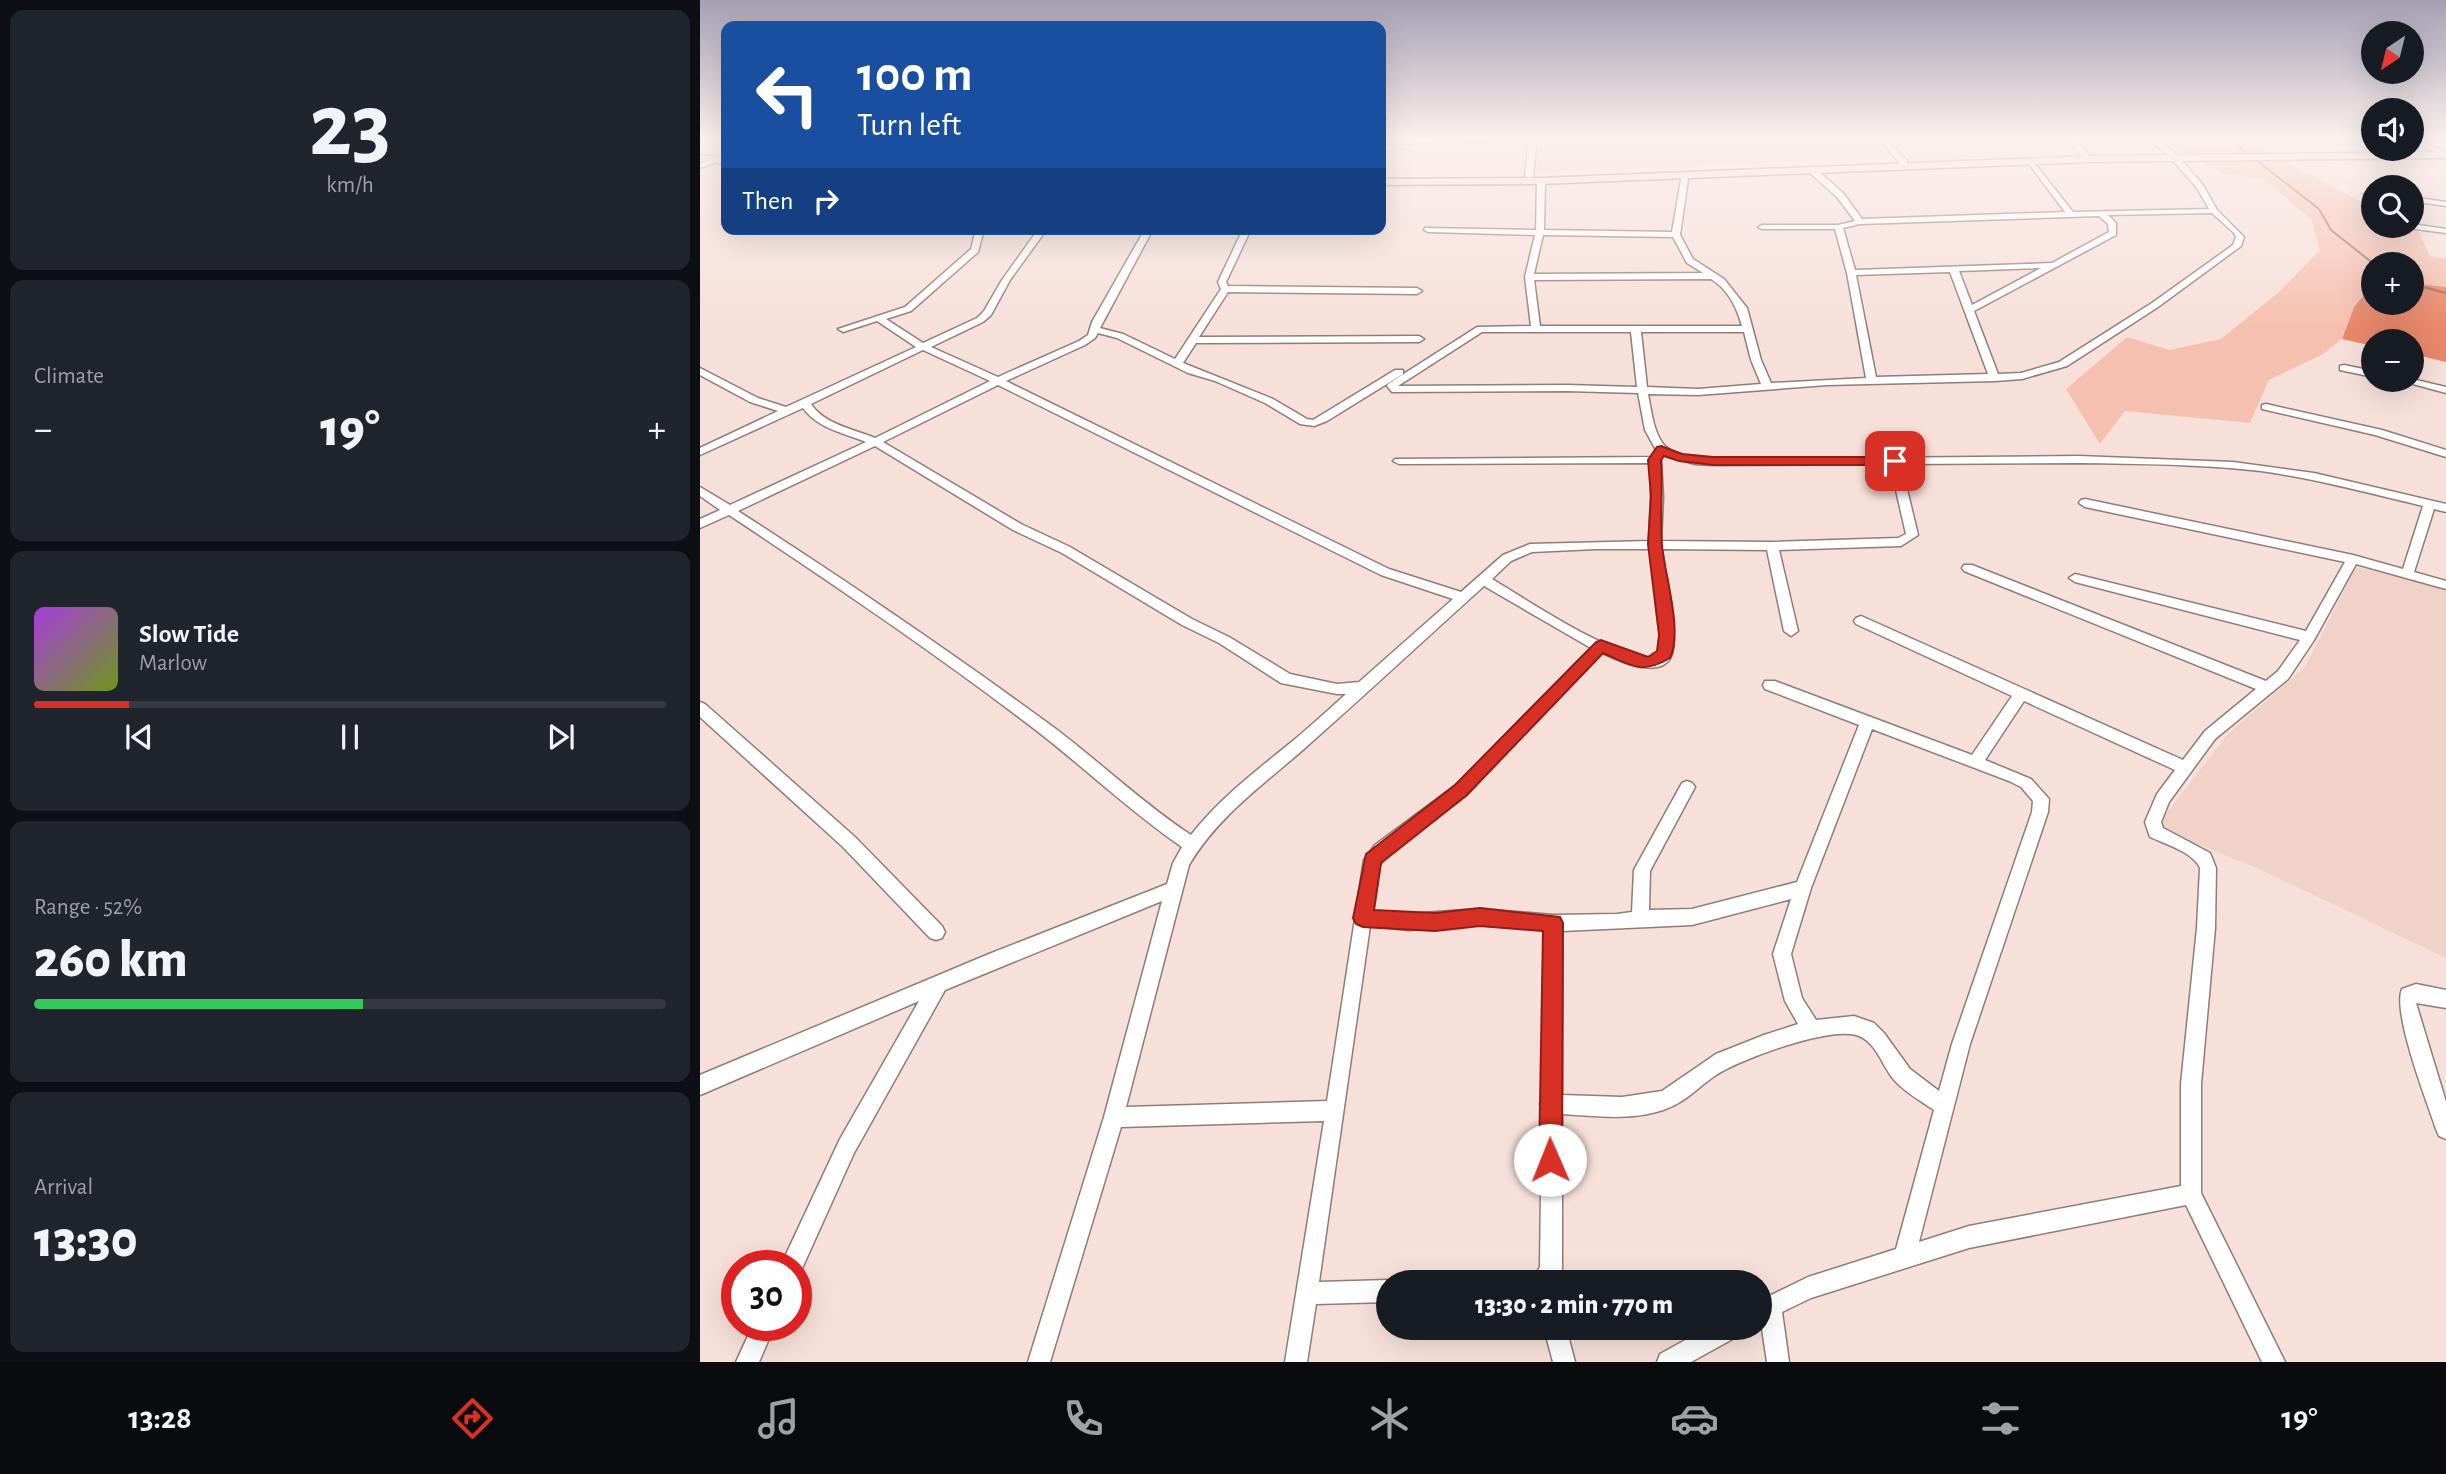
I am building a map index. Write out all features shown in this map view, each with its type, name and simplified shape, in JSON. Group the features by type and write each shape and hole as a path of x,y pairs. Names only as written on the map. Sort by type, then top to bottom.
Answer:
{"street":[{"path":"1536,329 1529,277 1541,232 1541,202"},
{"path":"1681,202 1676,235 1690,261 1725,285 1742,308 1767,386"},
{"path":"1845,202 1860,222"},
{"path":"2061,202 2071,215"},
{"path":"1747,329 1489,328 1475,331 1392,386 1396,390 1698,392 1871,380 2022,376 2063,364 2226,256 2237,246 2239,237 2208,202"},
{"path":"1762,227 1838,228 1860,222 2214,211"},
{"path":"1970,310 2113,233 2112,223 2101,213"},
{"path":"1838,228 1851,273 1871,380"},
{"path":"2424,228 2446,231"},
{"path":"1428,230 1676,235"},
{"path":"843,329 908,309 975,250 979,235"},
{"path":"700,452 980,320 988,313 1006,280 1039,235"},
{"path":"700,524 1074,347 1092,336 1097,322 1146,235"},
{"path":"1225,289 1222,282 1244,235"},
{"path":"1851,273 2055,265"},
{"path":"1954,270 1995,378"},
{"path":"1529,277 1711,276"},
{"path":"1178,363 1225,289"},
{"path":"1225,289 1418,291"},
{"path":"880,319 924,347 1385,572 1462,597"},
{"path":"1096,330 1120,336 1192,371 1219,379 1269,401 1304,422 1314,423 1403,370"},
{"path":"1482,579 1601,646 1635,660 1650,663 1665,654 1667,635 1655,544 1658,455 1652,440 1642,390 1636,330"},
{"path":"1194,340 1419,339"},
{"path":"2344,368 2361,372"},
{"path":"700,371 754,400 787,411"},
{"path":"2424,385 2446,390"},
{"path":"804,402 813,415 822,421 875,442 1017,527 1066,550 1187,622 1224,640 1286,679 1337,689 1362,687"},
{"path":"2266,407 2378,432 2446,454"},
{"path":"1399,461 1658,455 1713,461 2117,460 2261,468 2346,484 2446,508"},
{"path":"1039,1362 1114,1117 1181,863 1191,844 1267,767 1297,746 1507,558 1530,548 1901,542 1910,538 1895,461"},
{"path":"700,491 843,585 1041,725 1157,821 1191,844"},
{"path":"2085,503 2353,559 2446,585"},
{"path":"2407,574 2430,504"},
{"path":"1772,546 1791,631"},
{"path":"2274,1362 2191,1194 2191,1084 2206,928 2208,868 2204,859 2196,852 2156,832 2153,822 2162,799 2210,736 2265,687 2283,675 2309,637 2353,559"},
{"path":"1968,568 2265,687"},
{"path":"2075,578 2309,637"},
{"path":"1861,621 2186,768"},
{"path":"1296,1362 1372,859 1461,790 1601,646"},
{"path":"1770,685 2026,783 2040,800 2040,812 1961,1044 1905,1256"},
{"path":"1976,762 2021,694"},
{"path":"700,708 849,842 936,932"},
{"path":"1812,1030 1794,1002 1782,954 1803,888 1867,723"},
{"path":"1642,918 1642,870 1687,787"},
{"path":"1363,918 1435,922 1480,917 1553,923 1692,917 1803,888"},
{"path":"700,1084 1064,930 1175,889"},
{"path":"1551,1270 1553,923"},
{"path":"799,1250 847,1146 937,986"},
{"path":"2446,999 2416,993 2408,995 2407,1003 2428,1079 2446,1129"},
{"path":"1550,1104 1642,1105 1663,1101 1680,1092 1708,1069 1750,1048 1812,1030 1858,1026 1866,1029 1884,1046 1903,1076 1946,1107"},
{"path":"1114,1117 1335,1111"},
{"path":"1772,1306 1808,1288 1969,1237 2191,1194"},
{"path":"1308,1293 1376,1291"},
{"path":"1772,1338 1778,1362"},
{"path":"1558,1340 1564,1362"},
{"path":"1668,1362 1708,1340"},
{"path":"747,1362 757,1341"}],"shaded area":[{"path":"2290,202 2361,202 2361,238 2422,238 2430,256 2446,259 2446,287 2424,286 2424,252 2361,252 2361,298 2354,307 2342,339 2323,354 2269,380 2250,423 2125,411 2100,444 2066,389 2127,337 2169,350 2221,339 2279,292 2320,250 2311,219"},
{"path":"2424,284 2446,287 2446,362 2424,357 2424,329 2361,329 2361,343 2342,339 2354,307 2361,298 2361,315 2424,315"},
{"path":"2356,567 2446,588 2446,958 2259,869 2160,829 2166,814 2227,735 2305,667"}],"waterway":[{"path":"2309,202 2319,209 2331,230 2361,254"},
{"path":"2424,287 2446,293"}],"route":[{"path":"1550,1160 1553,923 1480,917 1435,922 1363,918 1372,859 1446,804 1601,646 1650,663 1665,654 1667,635 1655,544 1655,460 1661,450 1679,457 1713,461 1895,461"}]}
